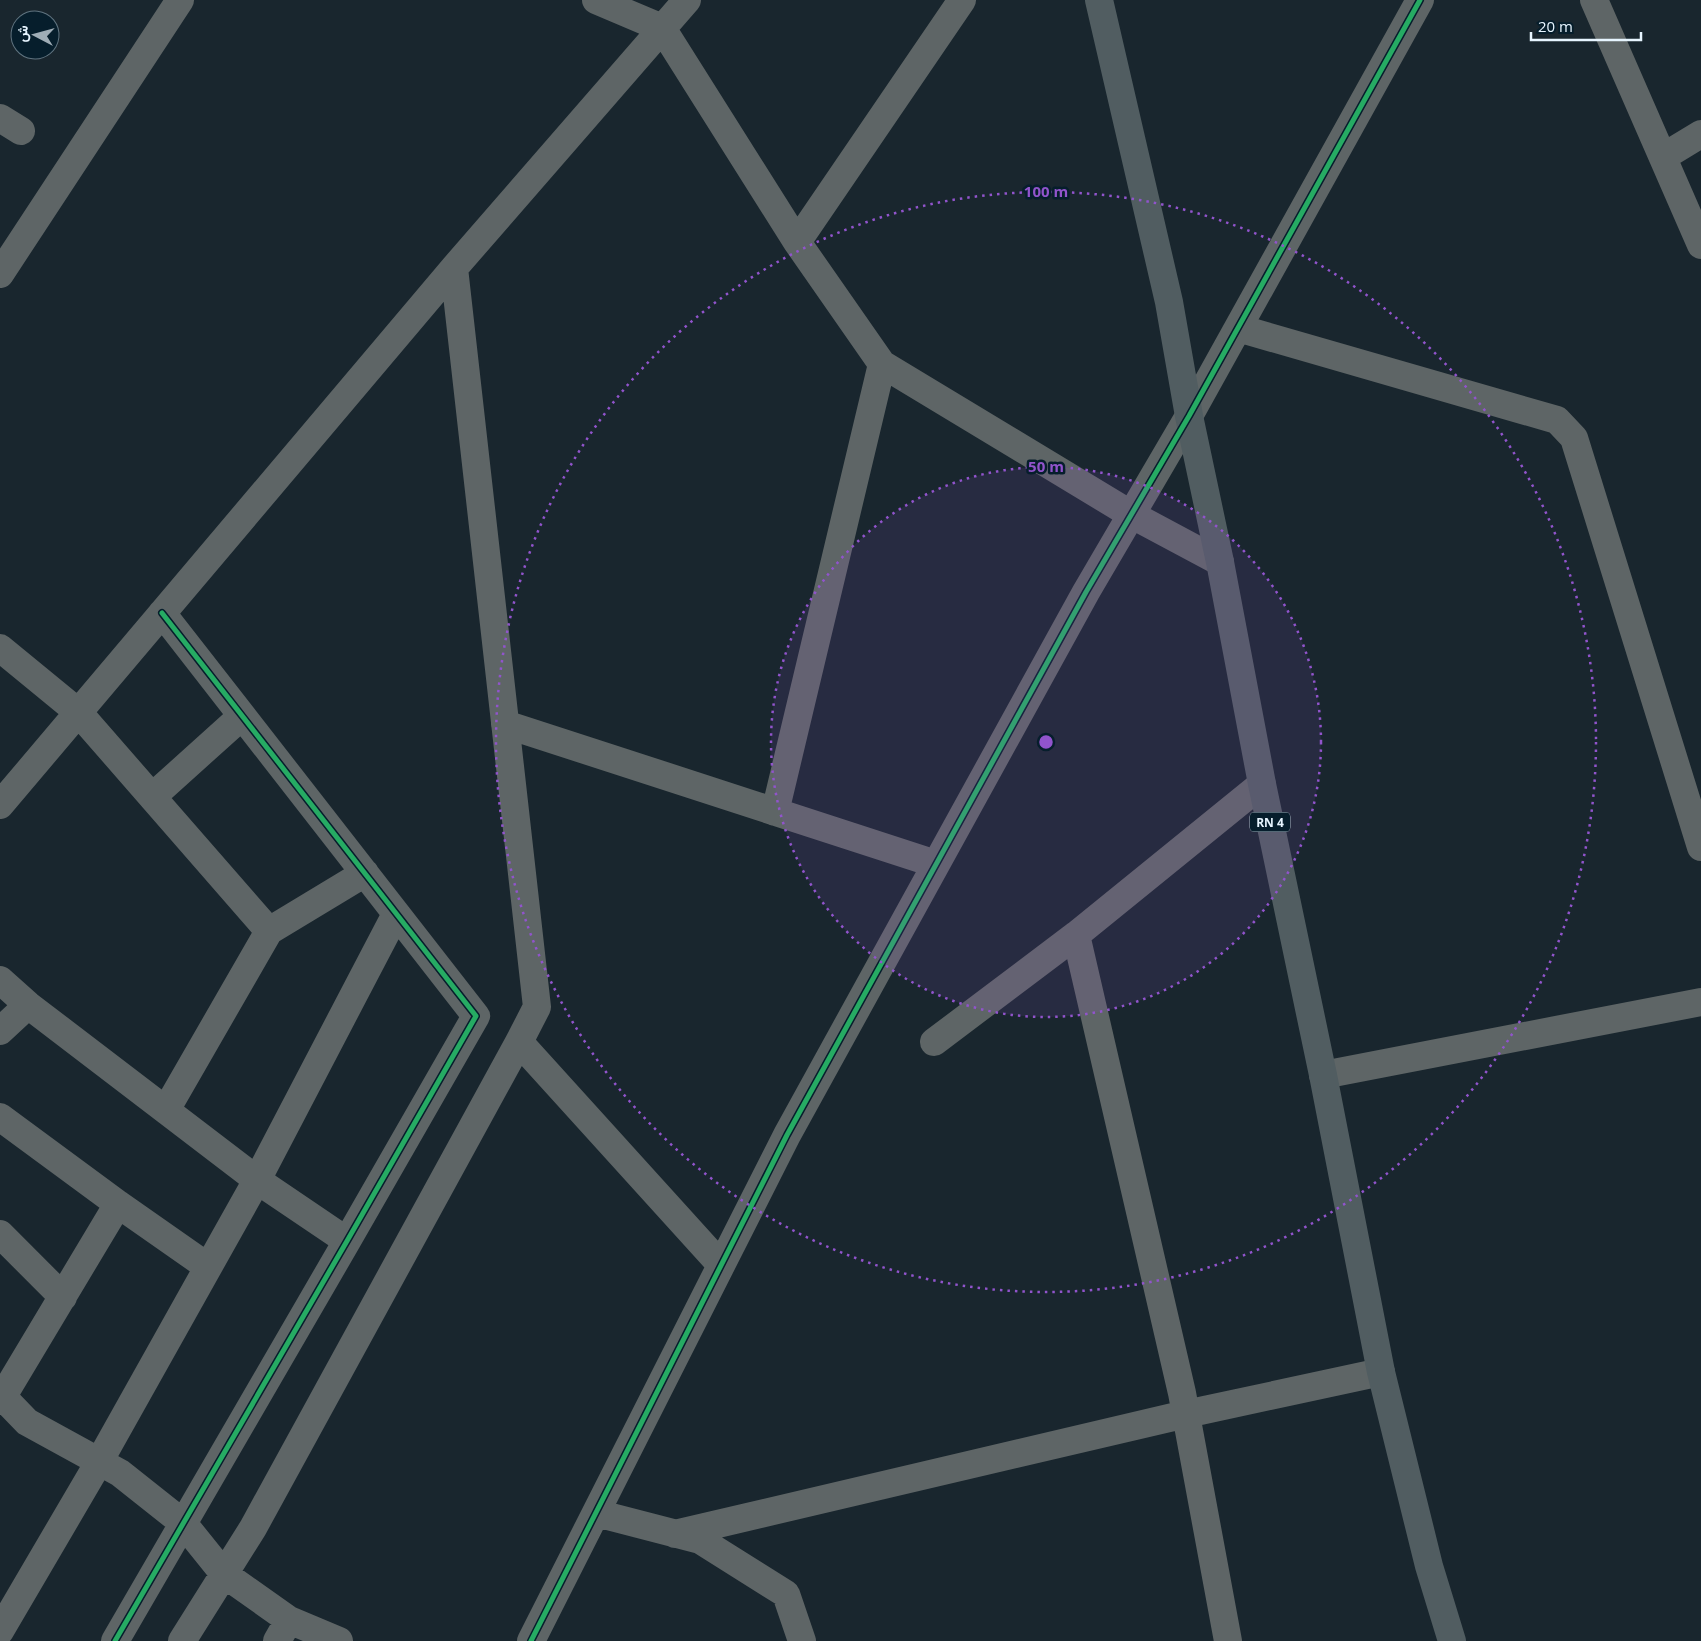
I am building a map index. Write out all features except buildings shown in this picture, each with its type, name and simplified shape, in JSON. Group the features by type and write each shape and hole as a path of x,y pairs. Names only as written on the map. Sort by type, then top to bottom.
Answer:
{"main road":[{"name":"RN 4","path":"1099,0 1169,302 1188,416 1220,562 1262,784 1323,1075 1381,1372 1429,1566 1452,1641"}],"street":[{"path":"0,274 180,0"},
{"path":"596,0 662,28 797,242 882,364 1132,515 1220,562"},
{"path":"0,805 454,268 688,0"},
{"path":"797,242 962,0"},
{"path":"531,1641 787,1135 1086,592 1238,328 1420,0"},
{"path":"1594,0 1701,245"},
{"path":"1663,157 1701,134"},
{"path":"182,1641 253,1528 537,1007 454,268"},
{"path":"1238,328 1557,420 1574,438 1701,847"},
{"path":"775,812 882,364"},
{"path":"115,1641 476,1016 162,613"},
{"path":"0,648 78,712 269,931"},
{"path":"152,797 242,716"},
{"path":"505,724 936,864"},
{"path":"934,1042 1076,934 1262,784"},
{"path":"166,1110 269,931 364,873"},
{"path":"0,1632 100,1462 257,1180 396,914"},
{"path":"1076,934 1186,1414 1228,1641"},
{"path":"0,980 28,1005 257,1180 347,1241"},
{"path":"1323,1075 1701,1002"},
{"path":"0,1031 28,1005"},
{"path":"519,1042 721,1265"},
{"path":"0,1116 118,1204 208,1267"},
{"path":"118,1204 1,1397 27,1422 120,1473 183,1523 224,1574 283,1630 339,1641"},
{"path":"0,1234 63,1297"},
{"path":"675,1534 1186,1414 1381,1372"},
{"path":"596,1513 700,1540 786,1594 802,1641"}],"cycle path":[{"path":"531,1641 787,1135 1086,592 1189,416 1420,0"},
{"path":"115,1641 476,1016 162,613"}]}
